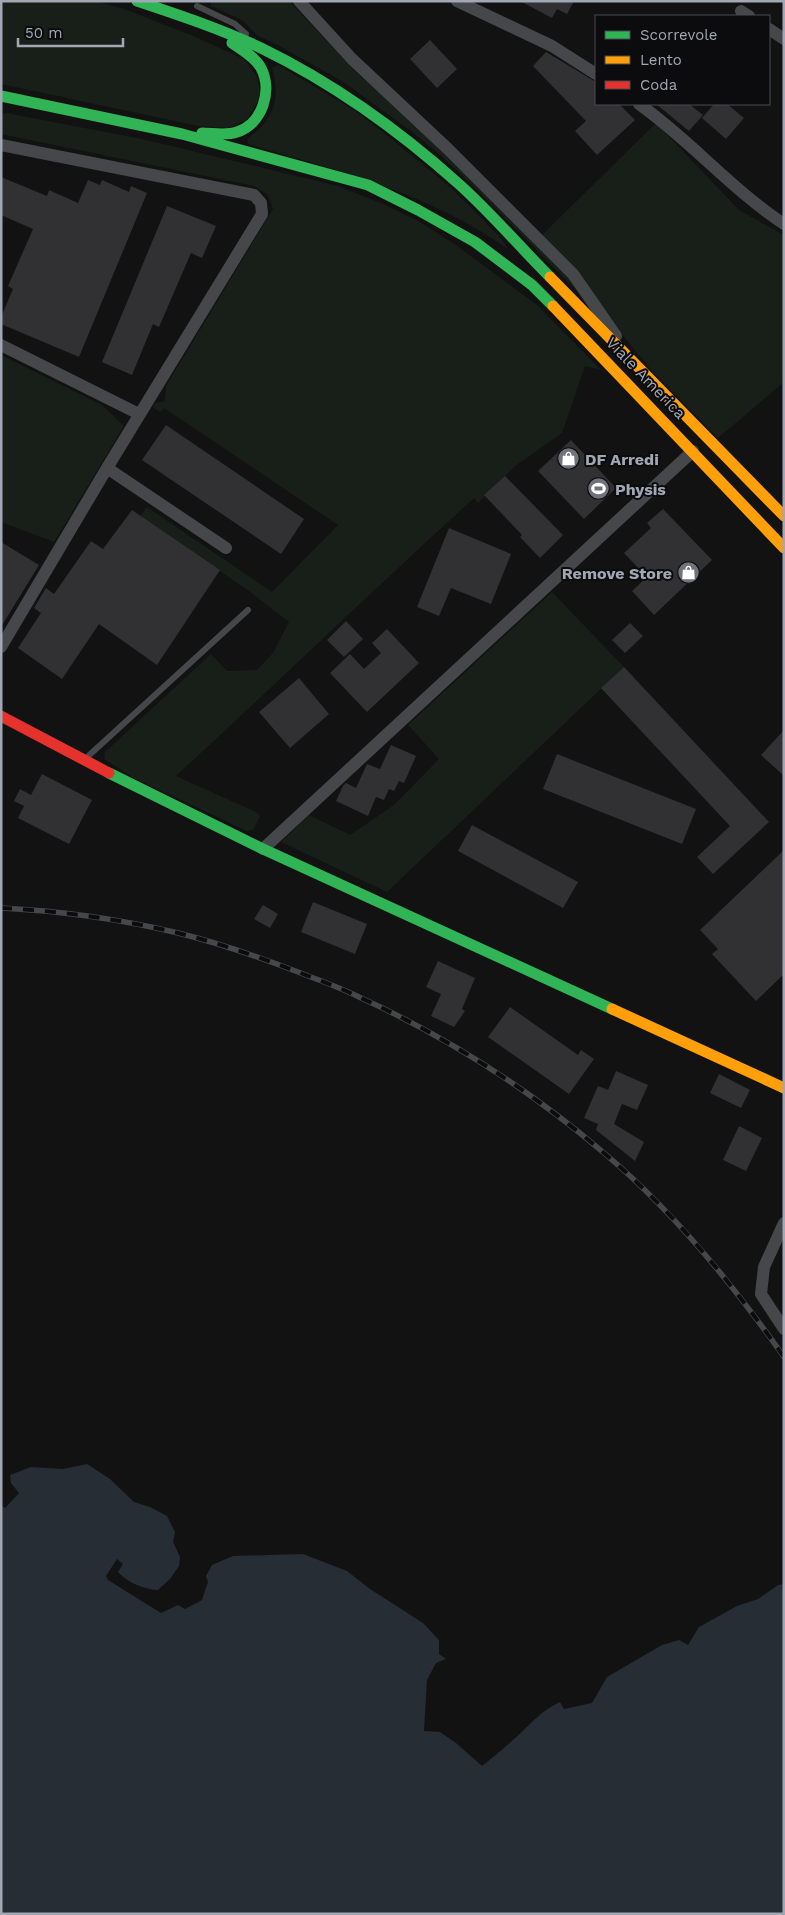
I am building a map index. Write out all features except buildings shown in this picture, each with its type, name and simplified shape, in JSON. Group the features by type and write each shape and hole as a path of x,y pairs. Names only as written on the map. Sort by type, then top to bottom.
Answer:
{"main road":[{"path":"1,96 182,134 238,132 250,124 261,112 266,101 267,88 260,66 250,56 204,24 137,1"},
{"name":"Viale America","path":"204,24 259,47 341,93 381,120 423,153 461,186 784,516"},
{"name":"Viale America","path":"182,134 368,185 418,210 474,242 532,285 784,548"},
{"path":"1,716 123,782 263,849 784,1088"}],"street":[{"path":"299,1 352,59 448,149 573,274 634,363"},
{"path":"457,1 552,46 595,73"},
{"path":"770,30 784,39"},
{"path":"1,104 14,99"},
{"path":"639,105 660,119 758,207 784,224"},
{"path":"1,144 254,195 261,204 262,214 139,414 1,647"},
{"path":"1,345 139,414"},
{"path":"263,849 693,451"},
{"path":"107,468 226,548"},
{"path":"784,1223 764,1267 761,1294 784,1329"}],"lane":[{"path":"197,3 204,24"},
{"path":"197,3 235,24 259,47"},
{"path":"84,760 248,610"}],"shaded area":[{"path":"1,1 96,1 124,9 191,35 242,58 257,77 261,97 246,120 228,128 198,126 1,84"},
{"path":"211,1 289,1 356,72 443,148 568,275 581,295 476,189 438,153 412,132 345,83 278,45 258,36 242,20 211,6"},
{"path":"278,65 354,110 389,137 449,186 499,236 509,250 479,230 448,213 416,199 350,174 248,144 247,140 267,120 274,106 276,92 272,68"},
{"path":"6,113 142,139 338,186 383,204 418,221 453,243 537,305 601,370 585,366 562,433 515,466 478,503 474,498 176,776 256,812 260,816 253,830 247,831 134,778 104,759 105,752 211,654 227,671 257,670 273,653 289,622 249,591 140,516 147,507 272,592 338,525 164,408 160,412 153,407 155,403 165,401 166,386 273,209 268,195 254,186 1,134 1,114"},
{"path":"656,123 739,210 784,235 784,382 718,438 651,370 542,235"},
{"path":"1,355 102,405 124,426 54,542 1,522"},
{"path":"552,592 624,667 387,892 281,842 309,815 350,835 394,805 439,759 408,725"},
{"path":"87,1464 110,1479 134,1502 150,1507 167,1516 175,1532 173,1542 180,1557 179,1566 170,1579 158,1590 141,1587 126,1579 118,1572 123,1564 117,1559 106,1576 108,1580 161,1613 178,1605 185,1609 202,1600 208,1582 206,1576 212,1565 233,1556 303,1554 347,1571 370,1589 423,1623 439,1640 439,1654 446,1659 436,1663 427,1680 424,1731 440,1732 456,1743 482,1766 541,1714 553,1706 560,1702 564,1709 592,1703 607,1677 662,1645 679,1640 688,1645 699,1627 737,1606 758,1599 778,1585 784,1584 784,1914 1,1914 1,1505 5,1508 19,1493 11,1483 10,1475 31,1467 63,1469"}],"railway":[{"path":"1,908 46,911 112,920 178,933 224,946 344,990 424,1029 456,1047 547,1108 629,1175 700,1249 744,1302 784,1357"}],"traffic: fast":[{"path":"137,1 246,41 288,62 340,92 390,127 460,185 550,277"},
{"path":"202,133 224,134 237,132 253,122 263,106 266,87 261,68 252,57 232,43"},
{"path":"1,96 182,134 368,185 475,242 532,285 553,306"},
{"path":"109,773 263,849 612,1009"}],"traffic: slow":[{"path":"550,277 784,516"},
{"path":"553,306 784,548"},
{"path":"612,1009 784,1088"}],"traffic: jam":[{"path":"1,716 109,773"}],"place":[{"name":"DF Arredi","path":"569,459"},
{"name":"Physis","path":"599,489"},
{"name":"Remove Store","path":"688,573"}]}
